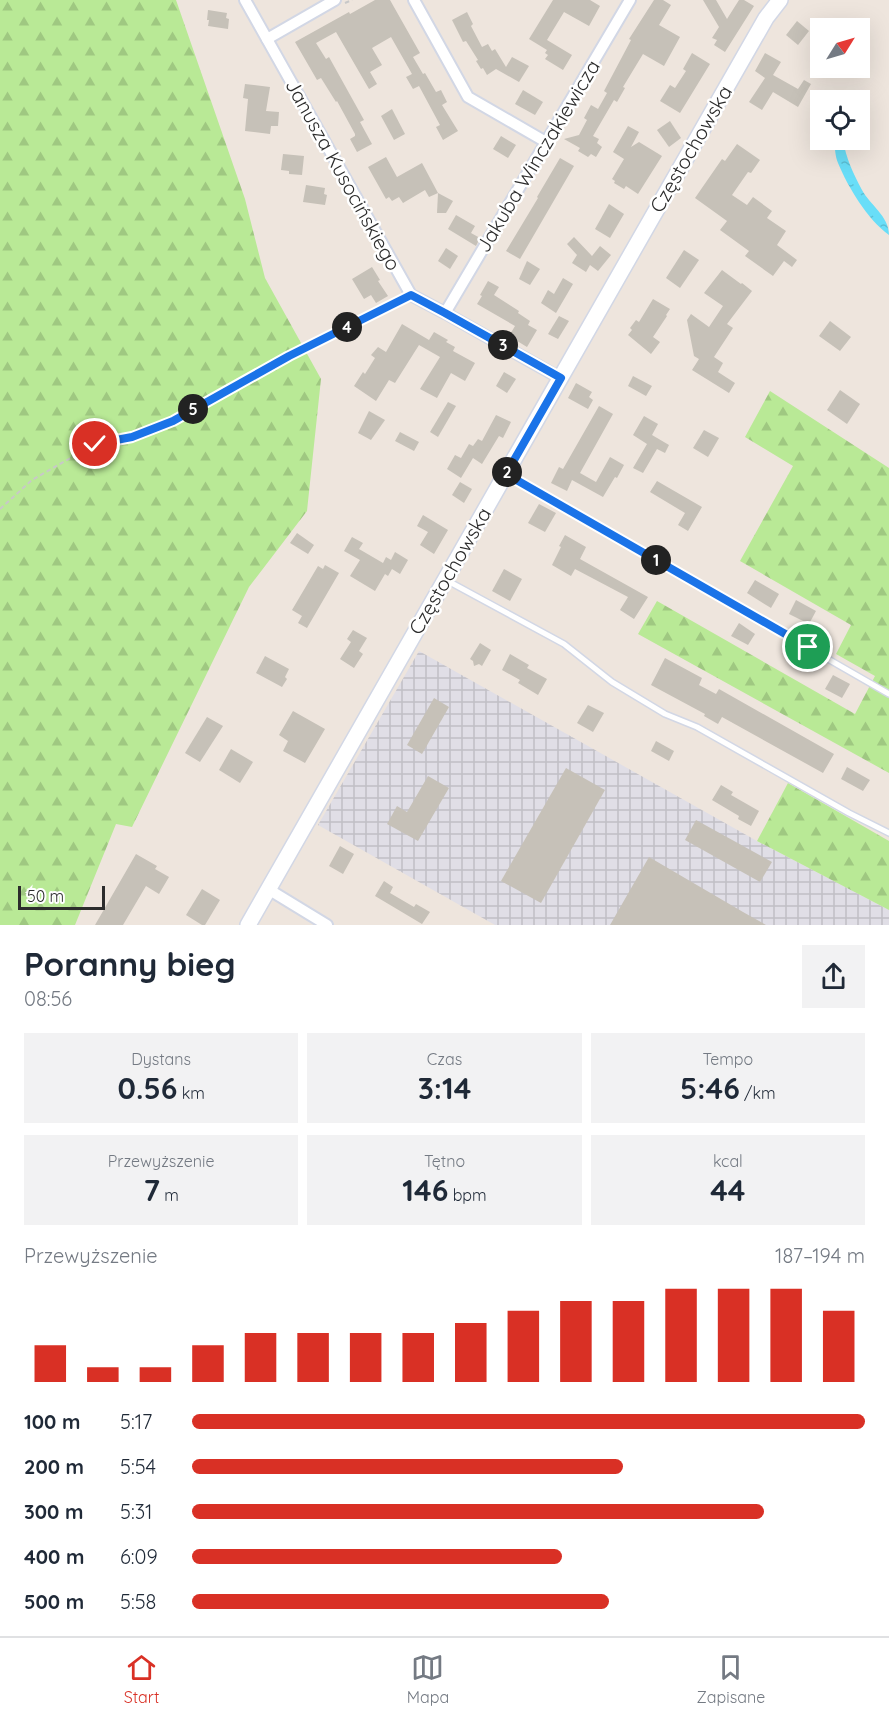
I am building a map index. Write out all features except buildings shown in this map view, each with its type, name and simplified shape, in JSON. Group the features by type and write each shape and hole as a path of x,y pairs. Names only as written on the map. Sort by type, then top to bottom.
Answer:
{"main road":[{"name":"Częstochowska","path":"248,925 766,18 780,0"}],"street":[{"name":"Janusza Kusocińskiego","path":"245,0 411,295"},
{"path":"414,0 468,97 546,142"},
{"name":"Jakuba Winczakiewicza","path":"445,313 630,0"},
{"path":"267,39 338,3"},
{"path":"411,295 561,378"},
{"path":"268,889 327,925"}],"lane":[{"path":"506,474 889,694"},
{"path":"445,580 564,644 612,682 665,714 697,727 849,813 889,833"}],"path":[{"path":"338,3 352,0"},
{"path":"0,509 32,480 95,444 132,437 173,421 289,356 411,295"}],"shaded area":[{"path":"419,651 757,841 889,910 889,925 495,925 318,825"}],"green space":[{"path":"0,0 176,0 245,199 265,278 321,379 307,511 249,587 132,827 116,824 75,925 0,925"},
{"path":"770,391 889,468 889,773 638,634 657,601 855,714 875,676 836,654 851,625 740,561 793,466 745,437"},
{"path":"788,783 889,841 889,910 757,841"}],"water":[{"path":"835,150 846,150 856,178 865,195 886,222 889,235 866,212 842,172"}],"route":[{"path":"95,444 132,437 173,421 289,356 411,295 561,378 506,474 808,647"}]}
